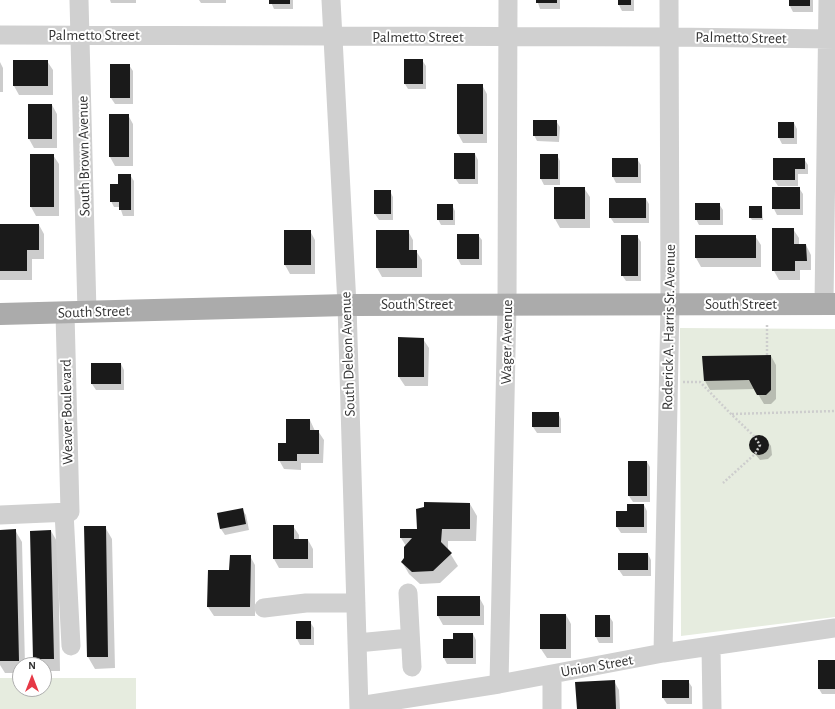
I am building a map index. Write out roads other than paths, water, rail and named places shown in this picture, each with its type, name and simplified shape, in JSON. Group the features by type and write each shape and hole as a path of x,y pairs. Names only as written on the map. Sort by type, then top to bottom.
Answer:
{"main road":[{"name":"South Street","path":"0,314 347,305 830,304"}],"street":[{"name":"South Brown Avenue","path":"79,0 87,312"},
{"name":"South Deleon Avenue","path":"331,0 347,305 359,707"},
{"name":"Wager Avenue","path":"499,684 508,304 508,0"},
{"name":"Roderick A. Harris Sr. Avenue","path":"663,654 670,304 669,0"},
{"path":"828,0 831,39 830,304"},
{"name":"Palmetto Street","path":"0,35 669,37 831,39"},
{"name":"Weaver Boulevard","path":"65,312 67,512 71,646"},
{"path":"0,515 67,512"},
{"path":"408,593 412,667"},
{"path":"264,608 306,604 356,603"},
{"name":"Union Street","path":"359,707 499,684 663,654 835,628"},
{"path":"357,643 410,638"},
{"path":"711,647 712,709"},
{"path":"552,674 552,709"}]}
